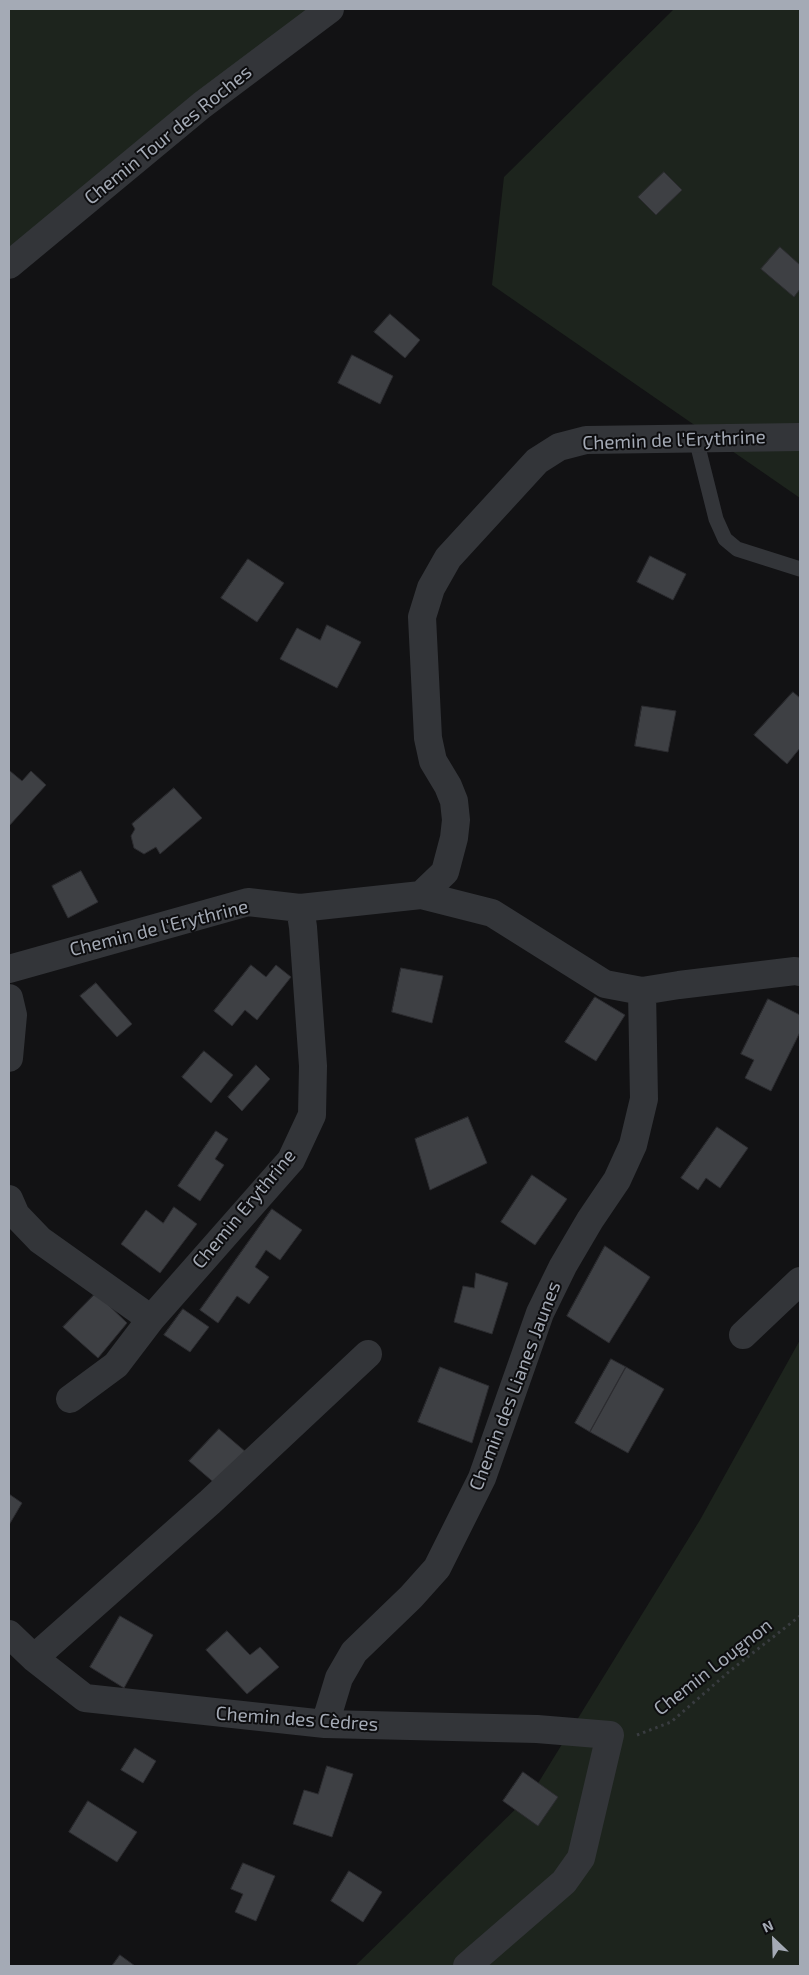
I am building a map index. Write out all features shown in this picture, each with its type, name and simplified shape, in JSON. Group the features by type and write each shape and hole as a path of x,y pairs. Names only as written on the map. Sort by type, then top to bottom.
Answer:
{"street":[{"name":"Chemin Tour des Roches","path":"9,265 202,105 330,9"},
{"name":"Chemin de l'Erythrine","path":"9,969 248,902 300,908 420,895 445,872 454,838 456,820 454,801 448,786 433,762 428,738 422,617 431,588 448,558 538,461 559,447 586,440 800,437"},
{"path":"420,895 492,913 605,984 642,991 679,984 800,972"},
{"name":"Chemin Erythrine","path":"70,1399 116,1365 151,1319 291,1160 312,1116 313,1066 300,908"},
{"name":"Chemin des Lianes Jaunes","path":"325,1724 339,1678 354,1652 411,1597 437,1568 482,1478 540,1313 562,1266 617,1180 633,1145 644,1099 642,991"},
{"path":"9,998 13,1016 9,1058"},
{"path":"9,1199 16,1216 40,1240 151,1319"},
{"path":"743,1335 800,1281"},
{"path":"34,1658 210,1502 368,1354"},
{"name":"Chemin des Cèdres","path":"9,1634 34,1658 84,1698 325,1724 537,1729 610,1735"},
{"path":"467,1966 564,1882 581,1858 610,1735"}],"lane":[{"path":"696,438 716,519 725,539 737,549 800,569"}],"path":[{"name":"Chemin Lougnon","path":"610,1735 630,1737 650,1732 671,1722 731,1670 800,1616"}],"shaded area":[{"path":"9,9 330,9 9,265"},
{"path":"674,9 800,9 800,498 492,285 504,177"},
{"path":"800,1340 800,1966 355,1966 532,1793 700,1520"}],"building":[{"path":"664,172 682,190 656,215 638,197"},
{"path":"780,247 800,265 800,289 794,297 761,269"},
{"path":"390,314 420,340 405,358 374,332"},
{"path":"352,355 393,376 380,404 338,383"},
{"path":"650,556 686,574 673,600 637,582"},
{"path":"248,559 284,583 257,622 221,598"},
{"path":"327,625 361,642 337,688 280,659 297,628 320,640"},
{"path":"793,692 800,698 800,748 787,764 754,735"},
{"path":"642,706 676,711 668,752 635,746"},
{"path":"31,771 46,785 9,826 9,772 22,781"},
{"path":"174,788 202,818 160,854 156,847 144,854 134,848 131,836 135,829 132,824"},
{"path":"81,871 98,902 68,918 52,886"},
{"path":"251,965 266,977 276,965 291,977 257,1020 245,1010 232,1026 214,1011"},
{"path":"401,968 443,976 432,1023 392,1012"},
{"path":"96,983 132,1024 117,1037 80,996"},
{"path":"595,997 625,1015 596,1061 565,1042"},
{"path":"768,999 800,1015 800,1032 771,1091 745,1078 754,1060 741,1054"},
{"path":"204,1051 233,1075 211,1103 182,1077"},
{"path":"256,1065 270,1079 242,1111 228,1097"},
{"path":"468,1117 487,1163 430,1190 415,1139"},
{"path":"717,1127 748,1148 720,1188 706,1178 698,1190 681,1178"},
{"path":"216,1131 228,1139 215,1159 224,1165 200,1201 178,1186"},
{"path":"532,1175 567,1199 535,1245 501,1222"},
{"path":"174,1207 197,1224 160,1273 121,1244 146,1210 163,1223"},
{"path":"272,1209 302,1230 280,1260 266,1250 255,1267 269,1277 249,1304 237,1296 218,1323 200,1310"},
{"path":"605,1246 650,1277 609,1343 567,1316"},
{"path":"476,1273 508,1283 492,1334 454,1322 463,1286 474,1288"},
{"path":"96,1293 127,1323 98,1358 63,1327"},
{"path":"183,1309 209,1327 190,1352 164,1335"},
{"path":"611,1359 626,1367 590,1432 575,1423"},
{"path":"440,1367 489,1386 472,1443 418,1422"},
{"path":"626,1367 664,1389 628,1453 590,1432"},
{"path":"219,1429 247,1453 218,1486 189,1461"},
{"path":"9,1494 22,1503 9,1525"},
{"path":"120,1616 153,1635 124,1688 90,1667"},
{"path":"227,1631 250,1655 260,1647 279,1667 247,1694 206,1650"},
{"path":"135,1748 156,1761 143,1783 121,1770"},
{"path":"327,1766 353,1774 332,1837 293,1824 304,1790 318,1794"},
{"path":"523,1772 558,1797 538,1826 503,1801"},
{"path":"88,1801 137,1832 117,1862 69,1832"},
{"path":"243,1863 275,1876 256,1921 235,1912 243,1894 231,1889"},
{"path":"349,1871 382,1892 363,1922 331,1901"},
{"path":"120,1955 135,1966 112,1966"}]}
